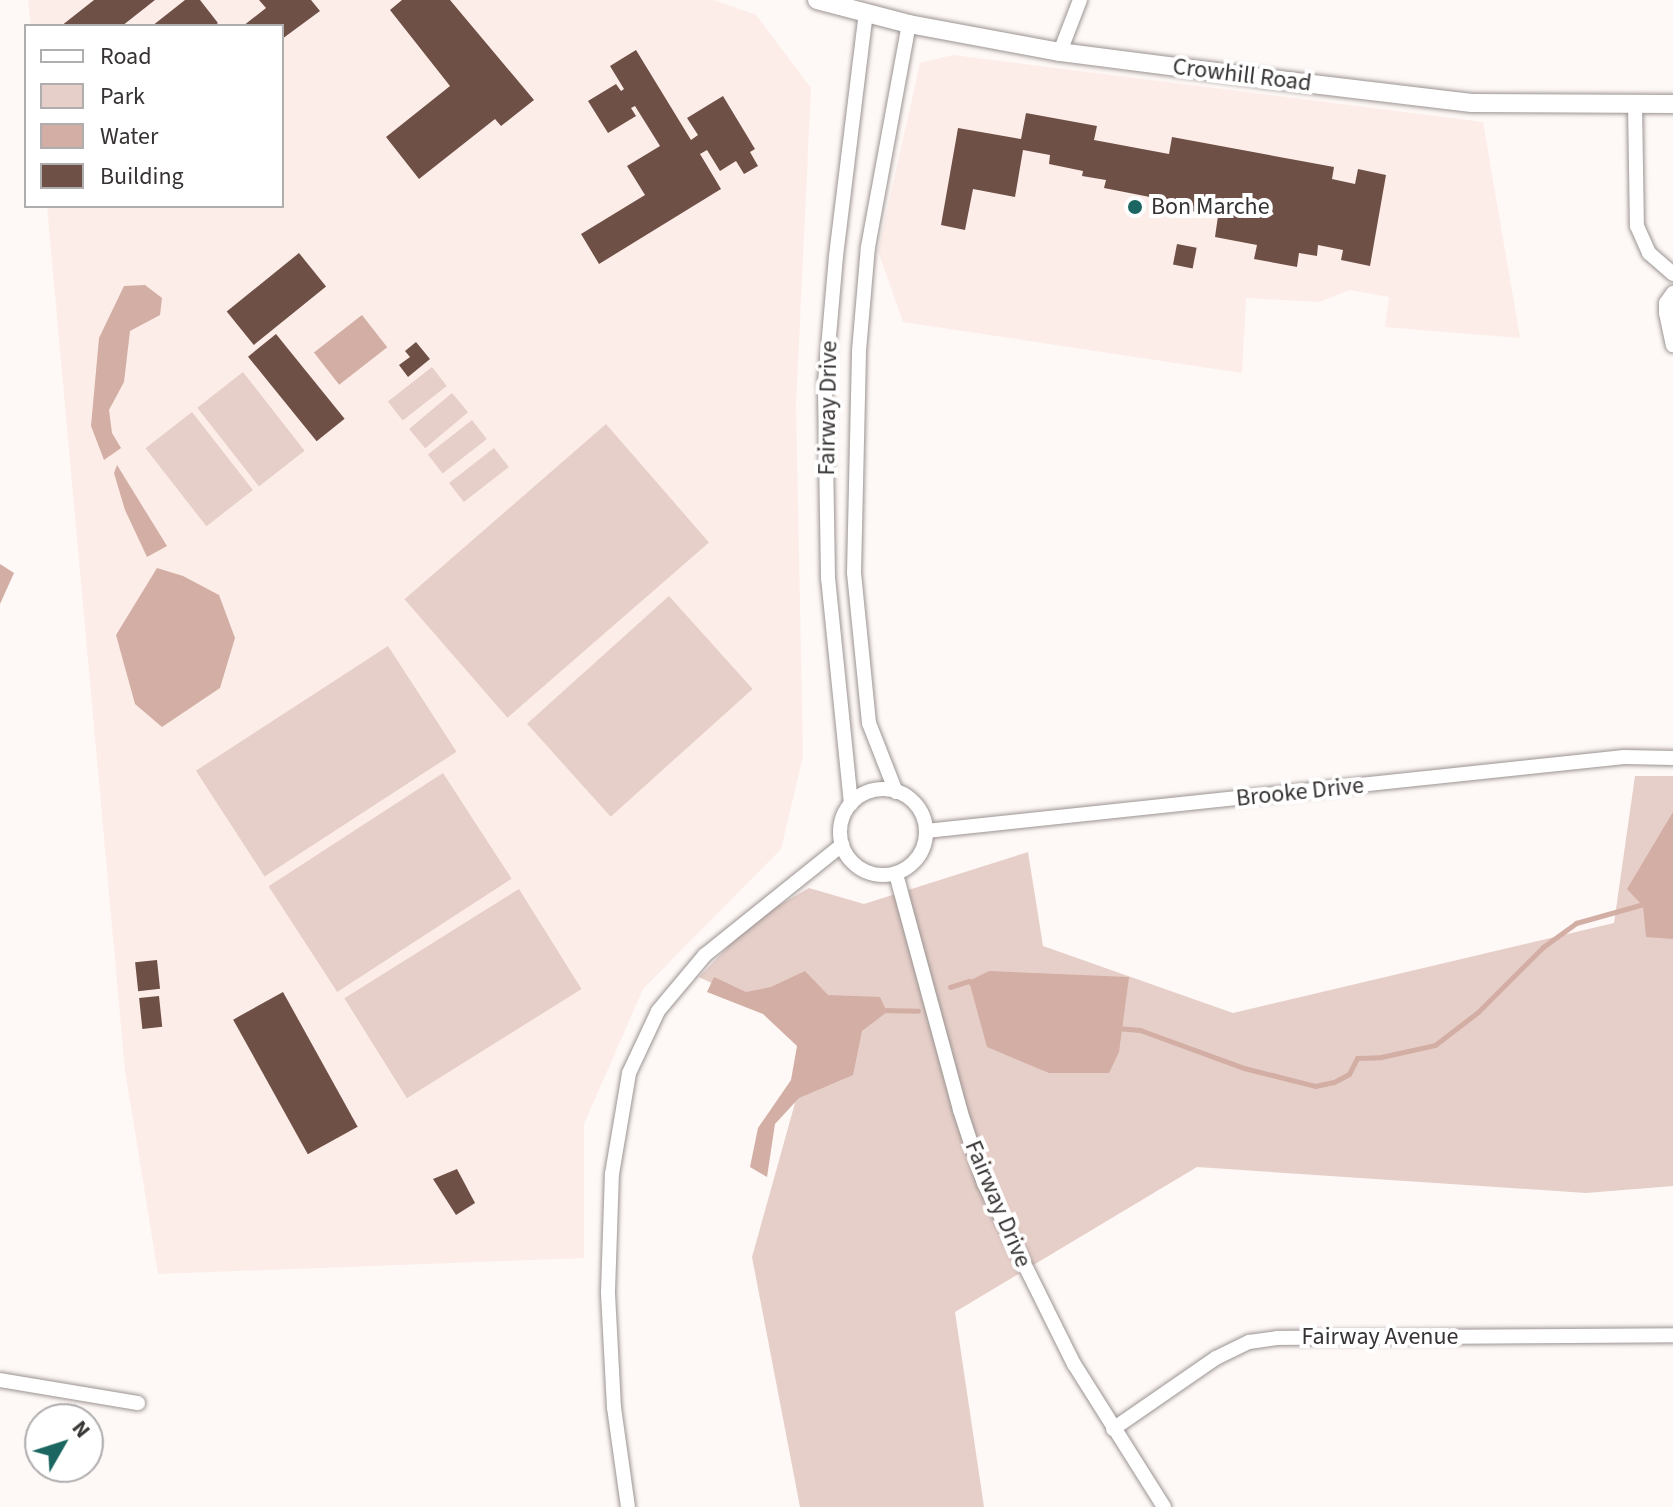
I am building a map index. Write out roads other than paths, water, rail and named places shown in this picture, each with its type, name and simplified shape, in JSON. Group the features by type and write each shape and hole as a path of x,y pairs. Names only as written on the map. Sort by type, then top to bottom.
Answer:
{"street":[{"name":"Crowhill Road","path":"817,0 909,24 1060,52 1472,103 1673,104"},
{"path":"1060,52 1080,0"},
{"name":"Fairway Drive","path":"851,804 828,579 825,382 836,256 866,13"},
{"name":"Fairway Drive","path":"896,792 869,723 854,558 859,351 868,247 909,24"},
{"path":"1635,103 1637,226 1649,253 1673,274"},
{"path":"1673,293 1666,303 1673,345"},
{"name":"Brooke Drive","path":"926,831 1624,757 1673,758"},
{"path":"871,791 896,792 916,805 926,831 919,856 896,874 885,876 863,871 847,856 842,845 841,823 851,804 871,791"},
{"path":"628,1507 614,1408 608,1292 612,1174 629,1073 658,1011 705,955 842,845"},
{"name":"Fairway Drive","path":"896,874 960,1110 984,1183 1045,1312 1113,1429 1164,1507"},
{"name":"Fairway Avenue","path":"1113,1429 1216,1358 1249,1342 1277,1338 1673,1335"},
{"path":"0,1380 138,1403"}],"water":[{"path":"145,285 162,298 160,315 130,331 124,382 109,410 112,433 121,448 104,460 91,426 99,338 124,286"},
{"path":"362,315 387,347 339,385 314,353"},
{"path":"117,465 167,546 147,557 125,510 114,473"},
{"path":"0,564 14,573 0,604"},
{"path":"157,568 183,576 219,595 235,638 220,688 162,727 135,704 116,635"},
{"path":"1673,812 1673,939 1646,937 1643,906 1627,889"},
{"path":"805,971 828,995 880,997 887,1012 862,1031 853,1075 799,1098 775,1124 767,1177 750,1167 758,1128 791,1080 797,1046 763,1014 707,992 714,977 746,992 771,987"},
{"path":"989,971 1129,977 1119,1052 1109,1073 1049,1073 987,1047 969,981"}],"waterway":[{"path":"1117,1028 1140,1030 1244,1068 1315,1086 1334,1082 1349,1074 1357,1058 1381,1057 1435,1045 1478,1012 1543,947 1576,923 1647,903"},
{"path":"950,987 969,981 974,986"},
{"path":"879,1010 918,1011"}],"place":[{"name":"Bon Marche","path":"1135,207"}]}
